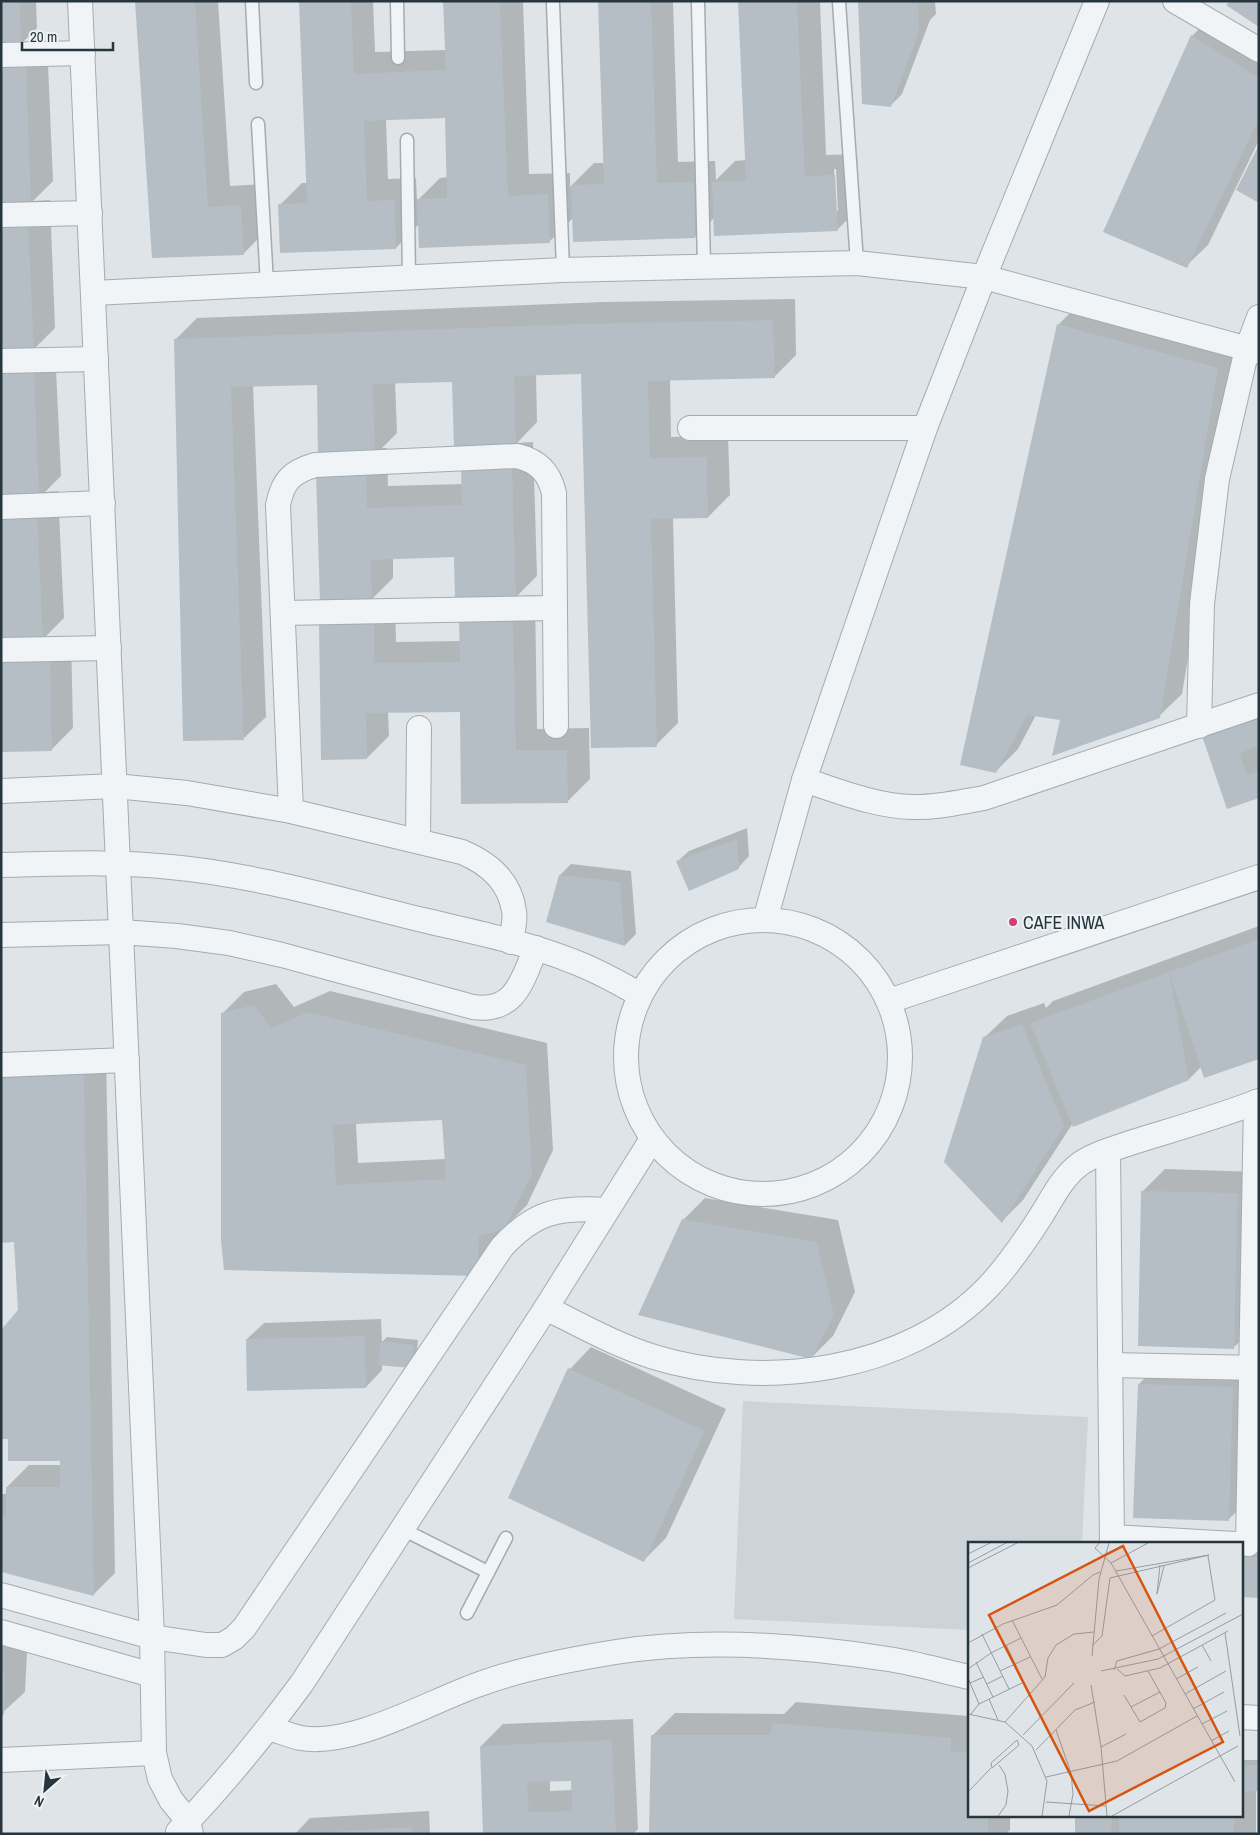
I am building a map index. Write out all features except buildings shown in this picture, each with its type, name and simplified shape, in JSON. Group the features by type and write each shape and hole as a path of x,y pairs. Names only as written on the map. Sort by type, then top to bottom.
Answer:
{"street":[{"path":"80,1 152,1637 154,1753 160,1779 185,1830 269,1728 302,1683 546,1308 652,1139"},
{"path":"765,920 804,780 925,428 1096,1"},
{"path":"1175,1 1259,50"},
{"path":"1,55 83,53"},
{"path":"1,214 90,213"},
{"path":"93,293 563,270 857,263 984,277 1253,350"},
{"path":"1199,726 1202,604 1216,479 1253,350 1259,317"},
{"path":"1,361 96,359"},
{"path":"690,428 925,428"},
{"path":"291,811 278,505 281,490 289,478 301,469 315,465 517,456 535,462 548,475 554,493 556,726"},
{"path":"1,507 103,503"},
{"path":"283,612 555,608"},
{"path":"1,650 109,648"},
{"path":"804,780 874,802 911,807 940,806 984,798 1259,705"},
{"path":"418,841 419,728"},
{"path":"1,791 115,786 187,793 291,811 462,852 492,868 503,881 515,912 511,942"},
{"path":"1,865 118,863 172,867 267,882 536,948 572,960 603,974 640,995"},
{"path":"889,1001 1259,877"},
{"path":"765,920 796,924 825,935 851,952 873,974 889,1001 900,1044 897,1089 880,1130 851,1164 813,1186 768,1195 724,1189 684,1170 652,1139 634,1106 626,1069 627,1031 640,995 656,970 679,948 705,932 734,923 765,920"},
{"path":"1,935 121,932 176,936 229,944 282,955 473,1007 483,1008 504,1003 512,997 519,988 536,948"},
{"path":"1,1065 127,1060"},
{"path":"546,1308 617,1345 657,1358 696,1367 744,1373 799,1372 874,1357 906,1344 939,1327 968,1305 988,1286 1014,1256 1063,1181 1080,1163 1108,1151 1258,1102 1255,1368 1246,1544"},
{"path":"1108,1151 1112,1540 1179,1542"},
{"path":"1,1595 152,1637 206,1646 222,1644 234,1638 244,1628 502,1247 515,1232 533,1220 556,1211 580,1208 607,1210"},
{"path":"1110,1365 1255,1368"},
{"path":"1,1632 152,1675"},
{"path":"269,1728 302,1738 336,1738 363,1731 478,1684 520,1672 578,1658 669,1646 769,1646 811,1649 890,1659 968,1677"},
{"path":"1242,1717 1259,1718"},
{"path":"1,1760 154,1753"}],"lane":[{"path":"252,1 256,83"},
{"path":"397,1 398,58"},
{"path":"839,2 857,263"},
{"path":"698,3 704,266"},
{"path":"552,4 563,270"},
{"path":"258,124 267,284"},
{"path":"407,140 409,279"},
{"path":"402,1529 488,1572"},
{"path":"467,1613 506,1538"}],"shaded area":[{"path":"743,1401 1088,1417 1082,1542 968,1542 968,1630 734,1619"}],"place":[{"name":"CAFE INWA","path":"1013,922"}]}
